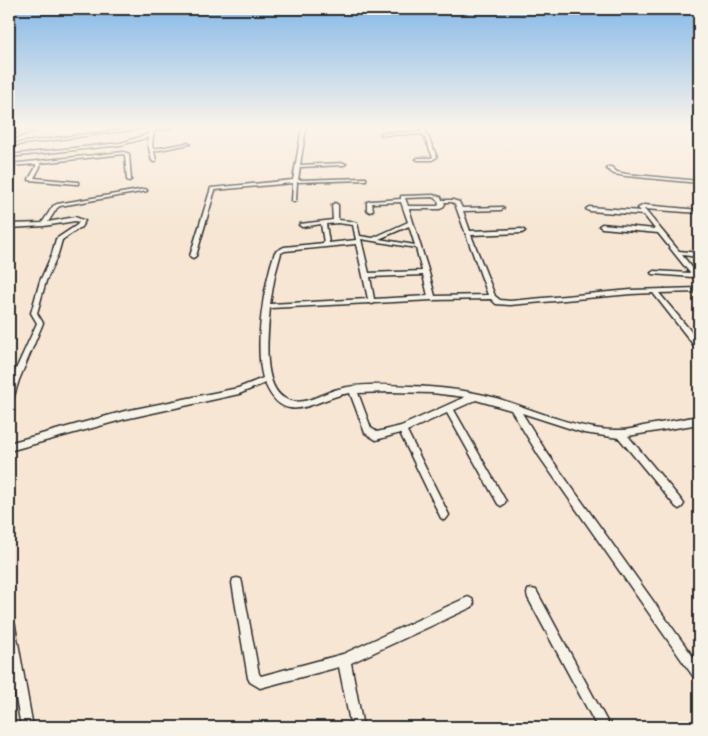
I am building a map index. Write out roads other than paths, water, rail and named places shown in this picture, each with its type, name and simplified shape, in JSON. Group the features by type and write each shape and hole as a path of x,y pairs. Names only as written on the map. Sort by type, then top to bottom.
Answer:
{"street":[{"path":"9,165 35,162"},
{"path":"38,162 38,167 31,179 76,183"},
{"path":"127,162 129,180"},
{"path":"294,200 299,162"},
{"path":"298,166 344,164"},
{"path":"609,168 626,175 699,182"},
{"path":"193,256 213,189 295,181 364,179"},
{"path":"44,224 55,207 59,205 144,190"},
{"path":"370,210 369,204 371,202 403,200 403,197 407,196 433,196 439,198 442,204 440,207 406,208"},
{"path":"403,200 432,298"},
{"path":"440,201 456,201 461,210 492,297 498,302 654,291 699,290"},
{"path":"335,205 336,222"},
{"path":"697,278 641,208 644,206 697,211 699,216"},
{"path":"461,210 501,208"},
{"path":"589,208 644,213"},
{"path":"9,226 44,224 75,219 82,221 79,226 61,237 56,245 55,254 43,281 34,313 40,323 15,380 9,399"},
{"path":"302,225 336,222 352,222 355,224 372,302"},
{"path":"323,223 327,245"},
{"path":"410,223 379,238 284,249 278,252 270,282 264,363 268,379 281,400 292,404 310,404 341,391 417,390 476,396 582,430 621,434 699,420"},
{"path":"602,226 658,230"},
{"path":"469,233 522,231"},
{"path":"370,239 417,247"},
{"path":"677,253 699,255"},
{"path":"366,275 426,273"},
{"path":"654,273 697,278"},
{"path":"654,291 699,346"},
{"path":"268,306 492,297"},
{"path":"9,447 125,415 239,391 268,379"},
{"path":"353,390 368,430 376,436 402,429 476,396"},
{"path":"514,408 542,453 699,675"},
{"path":"449,409 501,501"},
{"path":"402,429 444,516"},
{"path":"621,434 679,504"},
{"path":"237,583 254,678 260,682 344,660 468,603"},
{"path":"532,594 604,727"},
{"path":"9,626 27,727"},
{"path":"344,660 357,727"}]}
